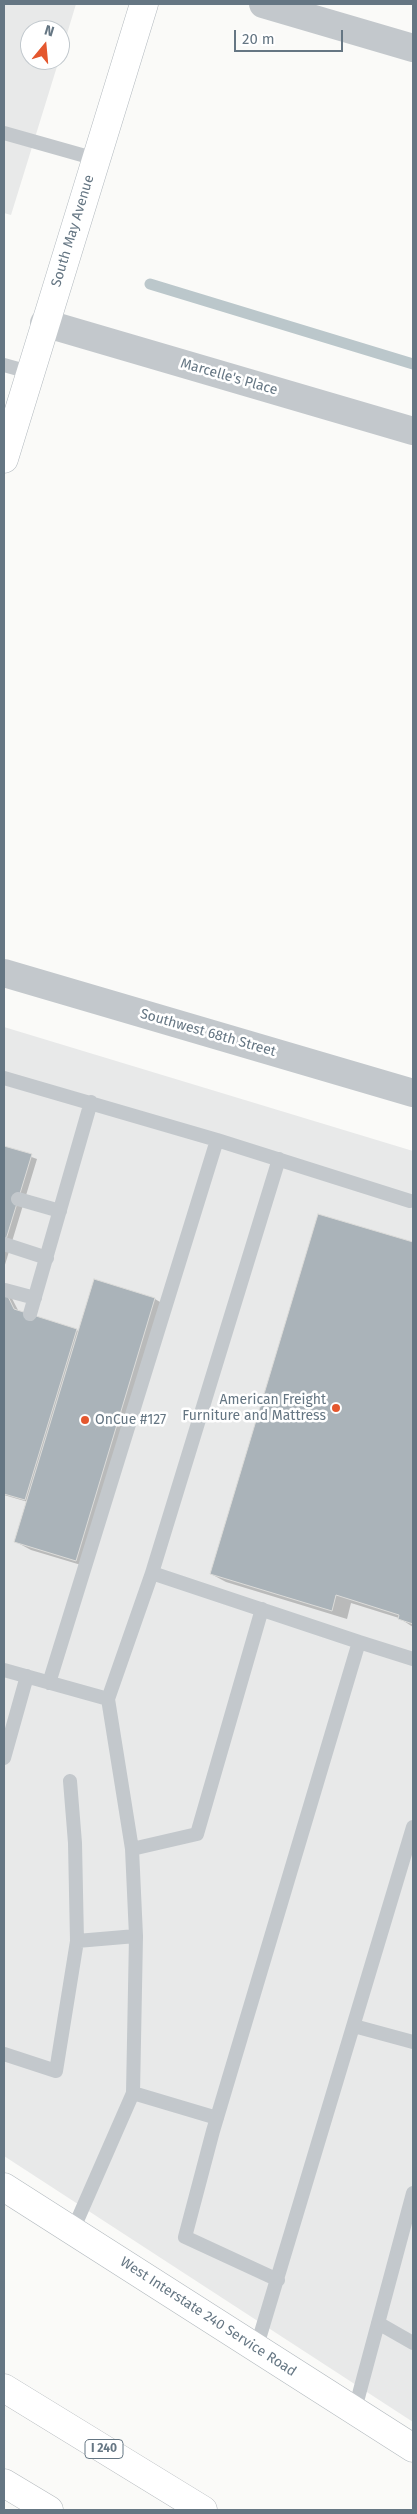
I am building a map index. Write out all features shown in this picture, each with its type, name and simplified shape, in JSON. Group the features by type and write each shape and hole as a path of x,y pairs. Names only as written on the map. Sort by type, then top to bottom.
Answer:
{"main road":[{"name":"South May Avenue","path":"4,458 44,323 144,4"},
{"name":"West Interstate 240 Service Road","path":"4,2187 413,2448"},
{"name":"I 240","path":"4,2388 203,2510"},
{"path":"4,2483 49,2510"}],"street":[{"path":"263,4 413,48"},
{"name":"Marcelle's Place","path":"44,323 413,431"},
{"name":"Southwest 68th Street","path":"4,973 413,1093"}],"lane":[{"path":"4,133 96,159"},
{"path":"4,365 29,372"},
{"path":"4,1078 217,1140 410,1201"},
{"path":"30,1314 91,1102"},
{"path":"49,1683 217,1140"},
{"path":"73,2230 133,2093 136,1936 132,1849 108,1698 152,1573 279,1159"},
{"path":"18,1199 60,1212"},
{"path":"4,1244 47,1258"},
{"path":"5,1290 35,1298"},
{"path":"152,1573 413,1659"},
{"path":"132,1849 196,1834 262,1609"},
{"path":"278,2280 185,2237 217,2118 359,1642"},
{"path":"4,1670 108,1698"},
{"path":"4,1758 27,1676"},
{"path":"4,2054 56,2071 77,1941 75,1843 70,1781"},
{"path":"256,2349 413,1827"},
{"path":"77,1941 136,1936"},
{"path":"354,2026 413,2042"},
{"path":"133,2093 217,2118"},
{"path":"355,2410 413,2193"},
{"path":"378,2323 413,2342"}],"shaded area":[{"path":"4,4 76,4 70,24 70,20 20,20 20,70 56,70 11,215 4,213"},
{"path":"4,1027 413,1151 413,2422 4,2156"}],"building":[{"path":"4,1146 32,1154 4,1246"},
{"name":"American Freight Furniture and Mattress","path":"318,1214 413,1242 413,1624 398,1619 399,1615 336,1595 332,1611 210,1574"},
{"name":"OnCue #127","path":"94,1279 155,1298 76,1561 14,1542"},
{"path":"4,1288 14,1309 77,1329 25,1500 4,1494"}],"waterway":[{"path":"150,284 413,364"}],"place":[{"name":"American Freight Furniture and Mattress","path":"336,1408"},
{"name":"OnCue #127","path":"85,1420"}]}
